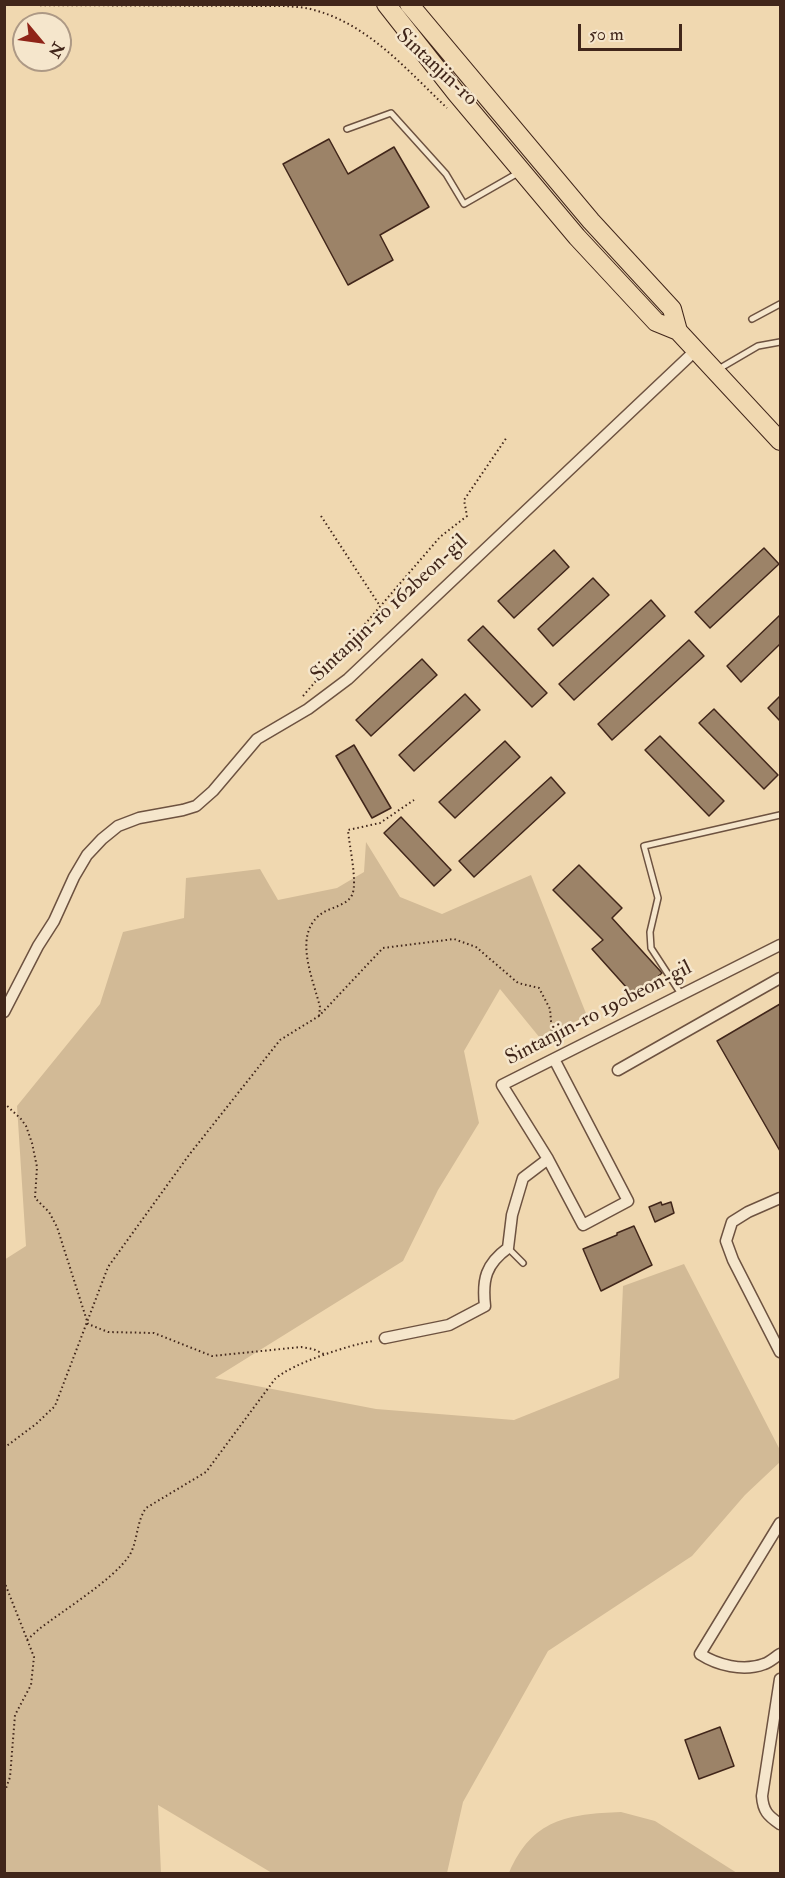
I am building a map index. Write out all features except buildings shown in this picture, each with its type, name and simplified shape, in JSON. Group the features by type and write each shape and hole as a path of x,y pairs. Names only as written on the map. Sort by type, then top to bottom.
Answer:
{"main road":[{"name":"Sintanjin-ro","path":"400,8 522,171 577,237 656,322 678,331 780,441"},
{"name":"Sintanjin-ro","path":"400,8 672,309 678,331"}],"street":[{"name":"Sintanjin-ro 162beon-gil","path":"4,1012 38,946 54,921 74,877 87,855 102,838 118,826 139,818 196,806 213,791 257,739 308,709 348,679 696,350"},
{"name":"Sintanjin-ro 190beon-gil","path":"548,1159 502,1085 780,945"},
{"path":"618,1071 780,978"},
{"path":"385,1338 449,1325 485,1306 483,1291 485,1277 495,1257 508,1248 512,1215 523,1178 548,1159 583,1226 628,1201 554,1059"},
{"path":"780,1198 747,1212 732,1222 726,1241 733,1260 780,1352"},
{"path":"780,1523 700,1654 723,1666 743,1666 763,1665 780,1654"},
{"path":"780,1679 762,1796 763,1808 780,1824"}],"lane":[{"path":"347,129 391,113 446,174 464,204 522,171"},
{"path":"752,319 780,304"},
{"path":"716,371 758,346 780,342"},
{"path":"681,994 651,948 650,932 658,898 644,846 780,815"},
{"path":"508,1248 523,1263"}],"path":[{"name":"Sintanjin-ro","path":"4,5 286,6 313,9 346,22 381,46 450,112"},
{"path":"300,700 440,537 467,516 464,500 507,437"},
{"path":"321,516 380,606"},
{"path":"319,1016 320,1007 307,953 306,938 309,928 318,917 346,902 352,895 354,881 348,830 380,823 414,800"},
{"path":"4,1448 56,1406 108,1267 189,1155 280,1040 319,1016 383,948 454,939 476,947 518,983 539,988 550,1009 554,1059"},
{"path":"4,1103 26,1126 37,1167 35,1198 49,1212 57,1227 87,1324"},
{"path":"87,1324 108,1332 154,1333 212,1356 301,1347 326,1355"},
{"path":"27,1640 117,1570 133,1548 146,1508 206,1472 275,1379 287,1371 326,1355 357,1344 385,1338"},
{"path":"4,1581 34,1657 31,1685 15,1715 10,1777 4,1794"}],"shaded area":[{"path":"366,842 400,897 442,914 531,875 587,1016 540,1038 500,989 464,1051 479,1123 438,1190 403,1261 215,1378 376,1409 514,1420 619,1378 623,1286 684,1264 780,1450 780,1462 745,1495 692,1556 548,1651 463,1802 447,1873 272,1873 158,1805 161,1873 5,1873 4,1260 26,1246 17,1106 100,1004 123,932 184,918 186,878 260,869 278,900 337,888 364,872"},
{"path":"621,1812 655,1821 737,1873 509,1873 518,1855 541,1830 568,1818"}]}
